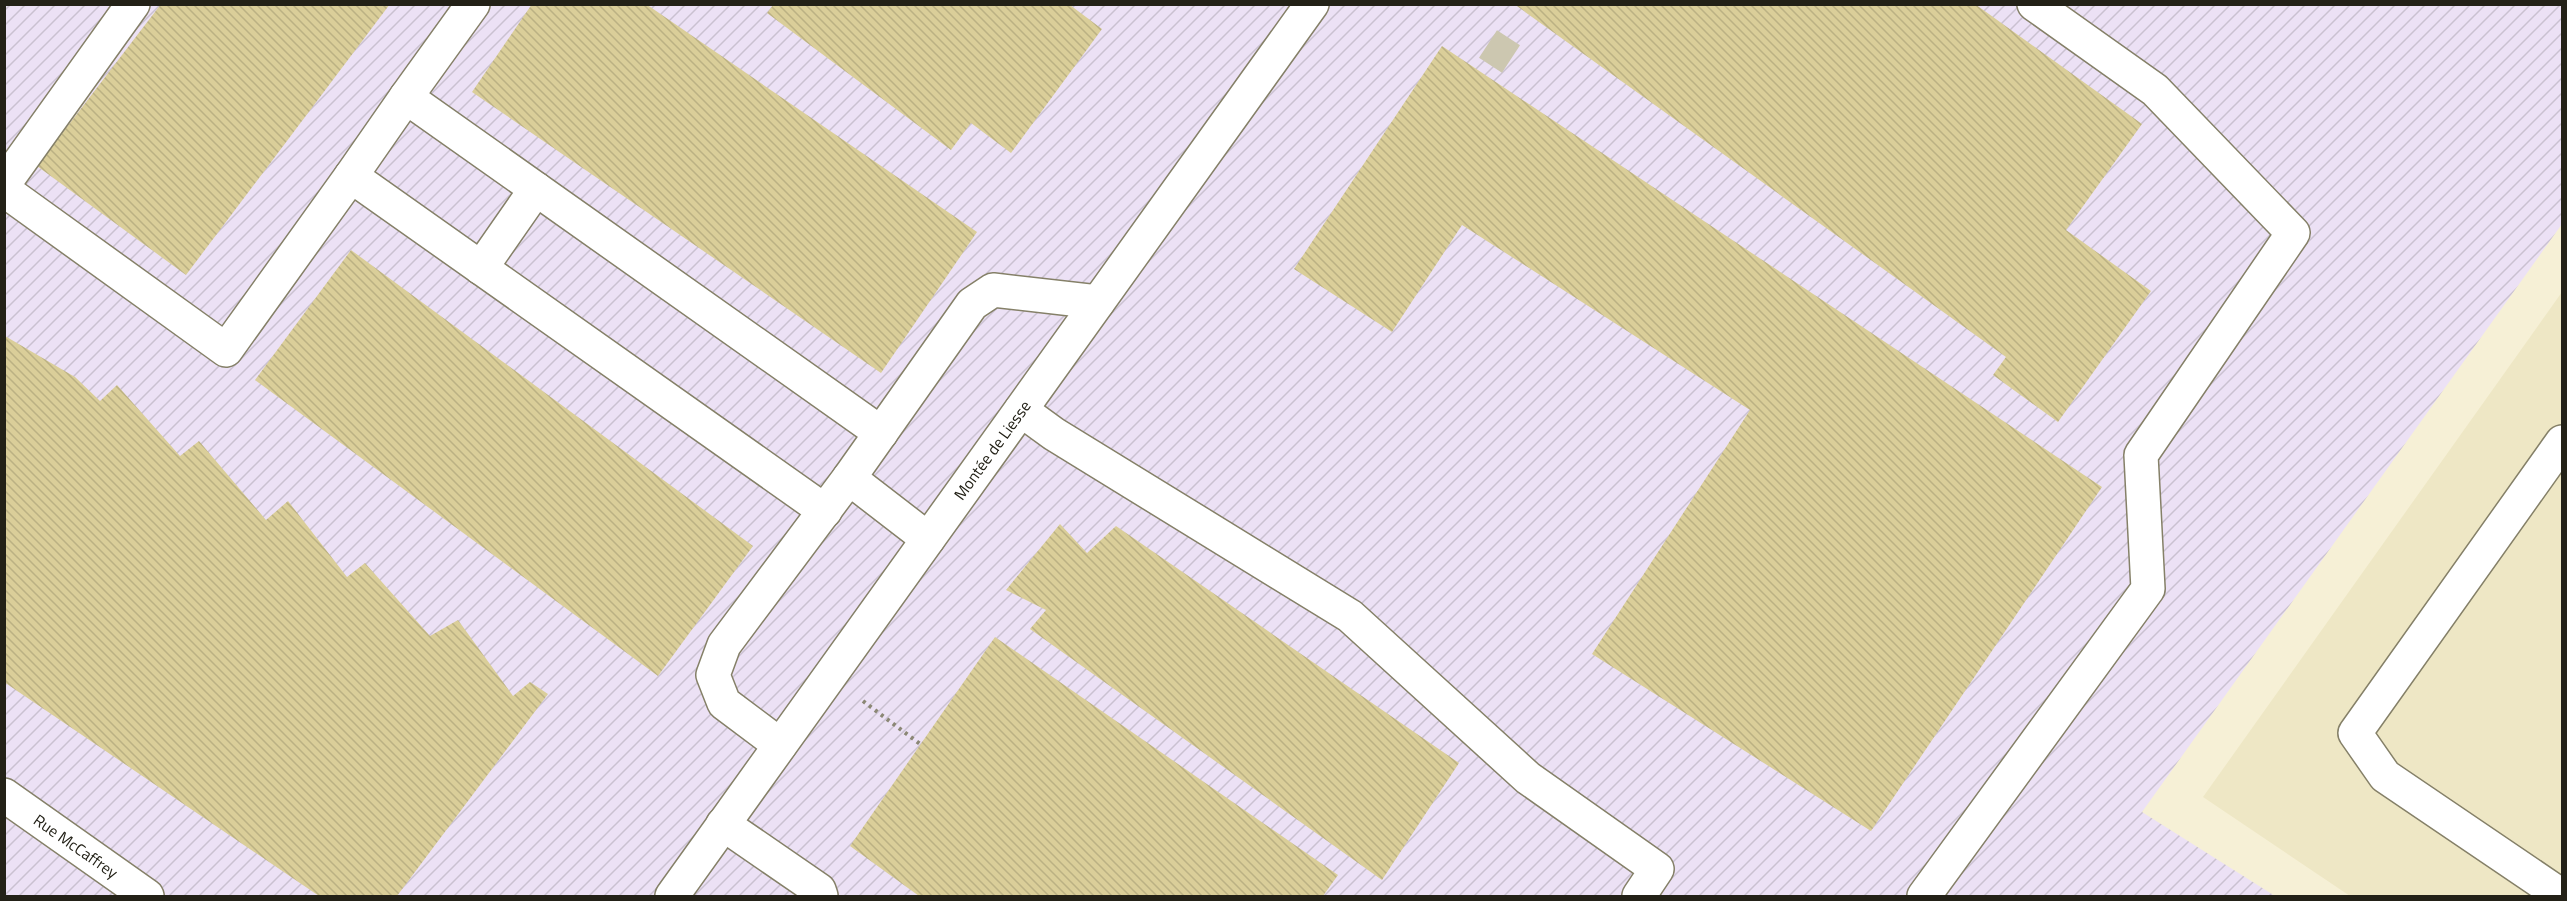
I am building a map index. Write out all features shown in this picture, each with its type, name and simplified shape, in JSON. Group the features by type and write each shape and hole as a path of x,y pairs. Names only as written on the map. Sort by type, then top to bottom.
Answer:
{"street":[{"path":"4,184 133,4"},
{"path":"4,190 226,350 473,4"},
{"name":"Montée de Liesse","path":"672,897 1312,4"},
{"path":"1924,897 2148,589 2140,455 2293,233 2155,90 2034,4"},
{"path":"406,98 881,433"},
{"path":"351,176 825,511"},
{"path":"481,268 536,189"},
{"path":"780,745 724,703 713,675 724,645 849,478 972,304 993,290 1098,302"},
{"path":"1021,410 1054,434 1350,616 1528,778 1657,869 1639,897"},
{"path":"2562,442 2355,733 2385,776 2562,897"},
{"path":"849,478 928,539"},
{"name":"Rue McCaffrey","path":"4,795 147,897"},
{"path":"723,824 819,890 821,897"}],"path":[{"path":"864,701 920,744"}],"shaded area":[{"path":"5,5 2562,5 2562,224 2142,812 2275,896 5,896"},
{"path":"2562,292 2562,896 2350,896 2203,797"}],"building":[{"path":"161,4 390,4 186,275 37,166"},
{"path":"532,4 646,4 977,232 881,373 472,92"},
{"path":"1514,4 1975,4 2142,124 2066,230 2151,291 2058,422 1993,375 2006,357"},
{"path":"773,5 1070,5 1102,29 1011,153 971,123 951,150 767,13"},
{"path":"1442,46 2102,487 1871,831 1592,654 1750,410 1462,225 1392,332 1294,269"},
{"path":"351,250 753,546 658,676 255,380"},
{"path":"5,336 75,377 100,401 117,385 180,456 199,441 266,520 288,501 347,577 365,563 430,636 458,620 513,696 530,682 548,694 397,896 319,896 4,682"},
{"path":"1060,524 1087,553 1116,526 1459,763 1382,880 1030,629 1046,610 1006,590"},
{"path":"995,637 1338,875 1323,896 919,896 850,846"}],"tunnel":[{"path":"1488,44 1511,59"}]}
